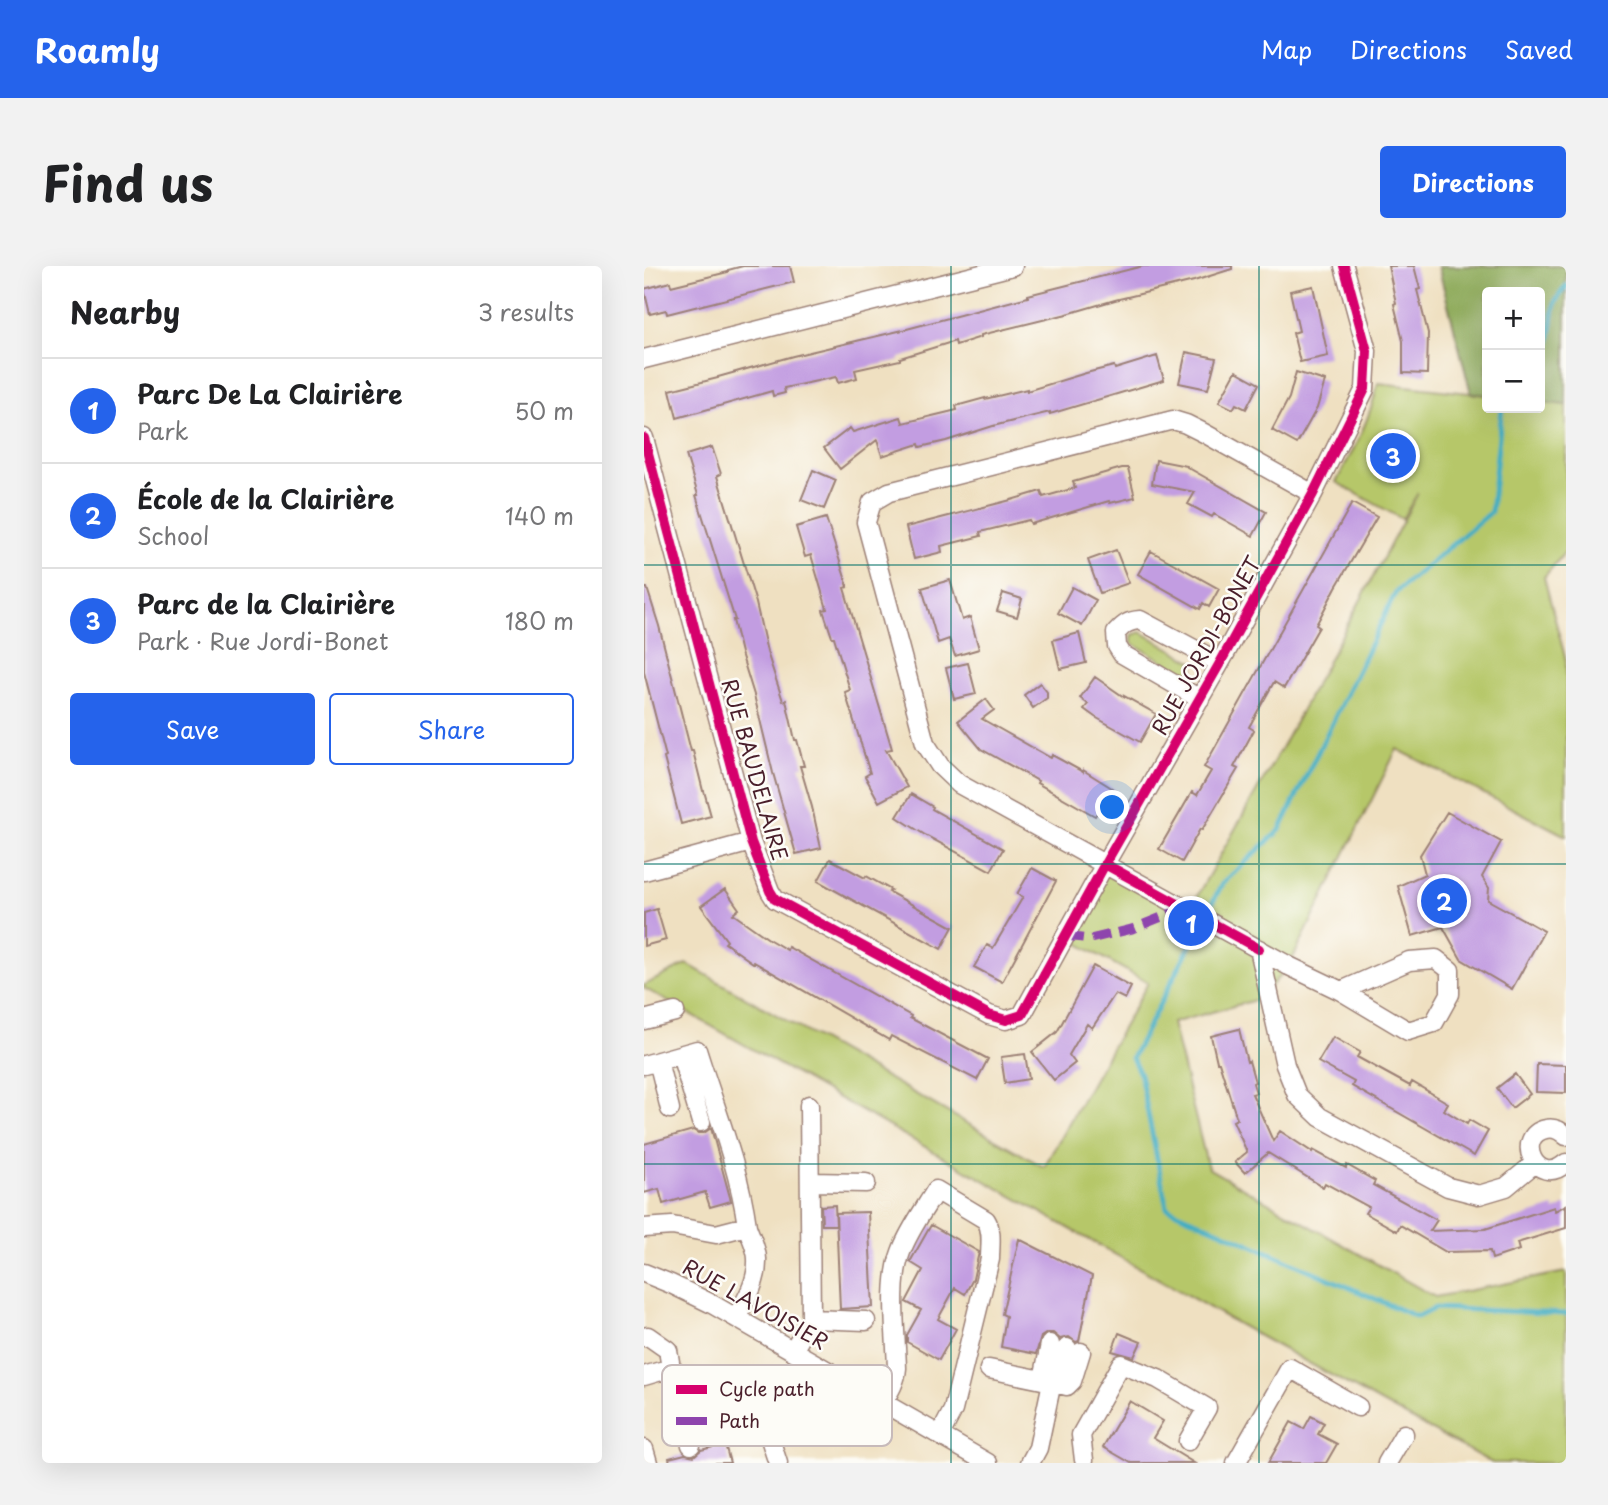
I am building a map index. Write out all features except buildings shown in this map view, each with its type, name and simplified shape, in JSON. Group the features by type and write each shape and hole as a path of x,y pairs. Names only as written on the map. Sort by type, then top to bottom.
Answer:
{"street":[{"path":"644,359 1013,266"},
{"name":"RUE JORDI-BONET","path":"1006,1020 1021,1015 1313,494 1365,389 1367,351 1344,266"},
{"path":"1313,494 1195,429 1173,420 889,492 872,502 866,522 925,743 940,766 959,784 1289,966 1341,991 1408,1031 1434,1023 1450,994 1450,970 1436,959 1409,961 1341,991"},
{"name":"RUE BAUDELAIRE","path":"644,438 751,842 770,891 780,903 989,1015 1006,1020"},
{"name":"RUE JORDI-BONET","path":"1200,699 1122,654 1117,646 1116,633 1124,623 1140,620 1220,663"},
{"path":"644,871 751,842"},
{"path":"1259,949 1285,1065 1297,1096 1320,1117 1448,1187 1479,1195 1506,1187 1535,1163"},
{"path":"644,1020 675,1012"},
{"path":"670,1109 651,1063 696,1050 733,1164 747,1226 756,1251 756,1272 751,1290 736,1318"},
{"path":"681,1055 701,1122"},
{"path":"793,1351 811,1319 810,1105"},
{"path":"1566,1136 1548,1128 1535,1135 1530,1146 1530,1153 1540,1168 1558,1169 1566,1163"},
{"path":"810,1182 866,1183"},
{"path":"892,1387 897,1368 895,1290 898,1262 907,1238 936,1190 986,1220 990,1236 990,1259 953,1410 940,1435"},
{"path":"644,1228 672,1226 716,1234 747,1226"},
{"name":"RUE LAVOISIER","path":"644,1273 688,1292 818,1365"},
{"path":"811,1319 866,1321"},
{"path":"644,1337 648,1336 668,1350 670,1365"},
{"path":"989,1369 1047,1381 1061,1374 1066,1348"},
{"path":"1085,1462 1081,1435 1121,1364 1158,1379 1207,1408 1188,1441"},
{"path":"1237,1463 1290,1368 1358,1407"},
{"path":"644,1376 662,1371"},
{"path":"1030,1463 1038,1448 1047,1381"},
{"name":"RUE LAVOISIER","path":"892,1407 988,1463"},
{"path":"1387,1463 1404,1434"},
{"path":"772,1446 778,1463"},
{"path":"644,1449 648,1463"}],"green space":[{"path":"1438,266 1566,266 1566,405 1545,403 1545,287 1482,287 1482,394 1471,393"},
{"path":"1378,383 1482,394 1482,413 1545,413 1545,403 1566,405 1566,551 1544,577 1566,661 1566,836 1397,749 1289,966 1259,999 1172,1023 1208,1168 1435,1297 1566,1272 1566,1463 1492,1463 1263,1338 644,988 644,985 687,964 1044,1167 1148,983 1065,936 1105,864 1189,910 1283,745 1418,493 1402,519 1336,482 1355,446"},
{"path":"1141,632 1192,661 1194,668 1191,673 1186,674 1132,643 1132,635"}],"waterway":[{"path":"1545,370 1555,302 1566,286"},
{"path":"1501,413 1491,512 1396,592 1280,830 1222,884 1132,1058 1140,1074 1167,1208 1417,1317 1435,1308 1566,1314"}],"marked path":[{"path":"1065,936 1090,939 1132,929 1184,908"}],"cycle path":[{"path":"644,438 751,842 770,891 775,899 989,1015 1006,1020 1022,1015 1313,494 1365,389 1367,351 1344,266"},
{"path":"1105,864 1259,949"}],"place":[{"name":"Parc de la Clairière","path":"1393,456"},
{"name":"École de la Clairière","path":"1444,901"},
{"name":"Parc De La Clairière","path":"1191,923"}]}
